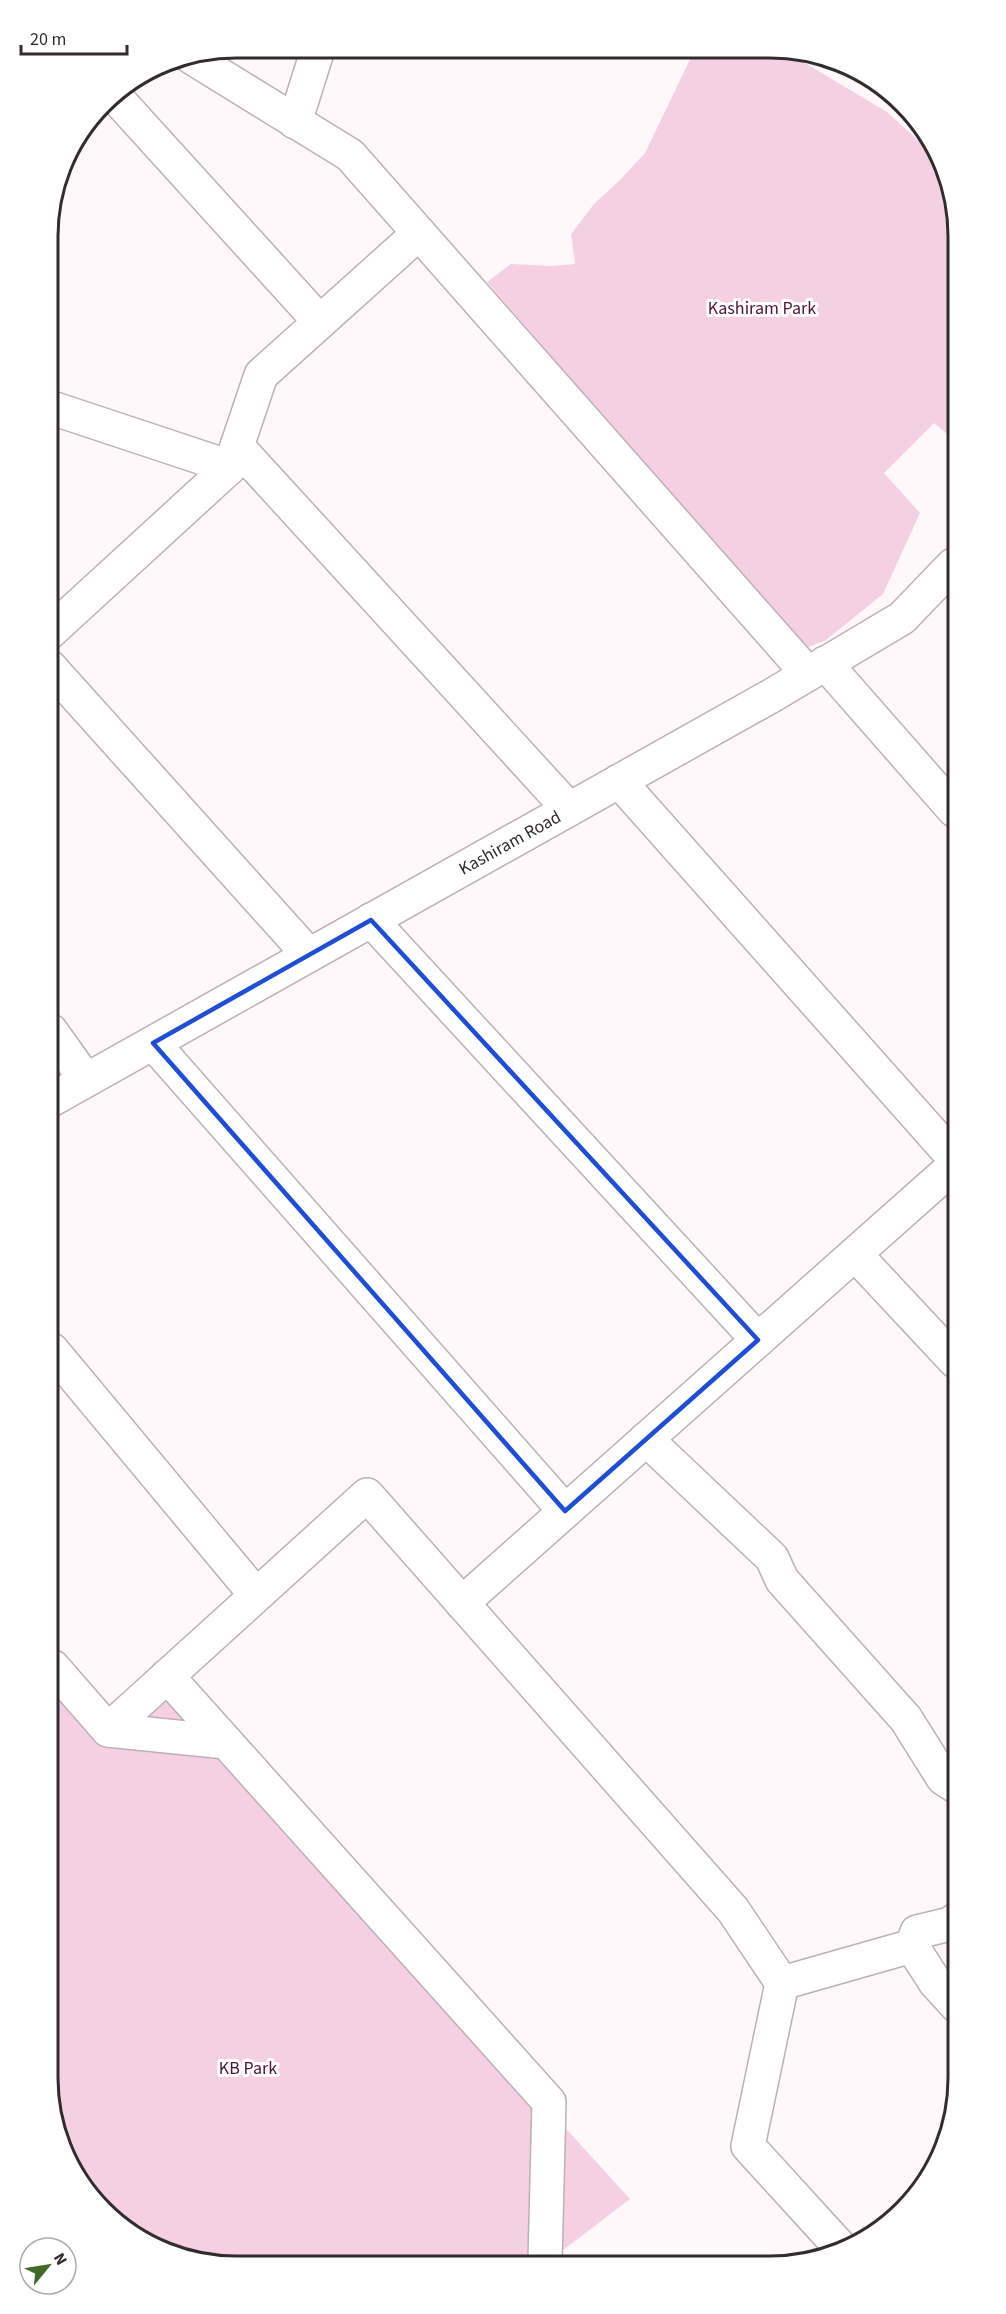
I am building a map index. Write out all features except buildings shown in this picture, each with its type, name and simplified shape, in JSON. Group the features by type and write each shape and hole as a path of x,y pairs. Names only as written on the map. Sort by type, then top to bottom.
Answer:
{"street":[{"path":"295,122 315,58"},
{"path":"200,63 350,155 419,234 816,669 948,804"},
{"path":"120,102 320,322"},
{"path":"59,624 234,457 261,375 419,234"},
{"path":"59,410 234,457 569,809"},
{"name":"Kashiram Road","path":"59,1096 816,669 902,618 948,570"},
{"path":"59,677 309,955"},
{"path":"619,782 948,1151"},
{"path":"371,920 758,1340"},
{"path":"59,1042 86,1080"},
{"path":"153,1043 565,1511"},
{"path":"462,1603 947,1172"},
{"path":"855,1254 947,1353"},
{"path":"58,1358 256,1595"},
{"path":"646,1439 772,1558 782,1580 906,1719 943,1778 947,1781"},
{"path":"108,1730 367,1495 733,1910 782,1983 748,2146 836,2243"},
{"path":"58,1673 108,1730 226,1742"},
{"path":"167,1676 549,2102 545,2256"},
{"path":"912,1946 917,1932 947,1925"},
{"path":"782,1983 912,1946"},
{"path":"912,1946 935,1982 947,1995"}],"highlighted area":[{"path":"371,920 758,1340 565,1511 153,1043"}],"green space":[{"name":"Kashiram Park","path":"691,58 770,58 803,62 887,112 922,143 934,168 946,213 948,236 948,435 934,423 884,473 920,513 883,594 826,640 804,649 487,282 511,264 552,266 575,264 571,234 594,204 645,153"},
{"name":"KB Park","path":"58,1691 96,1744 168,1691 630,2199 556,2256 225,2255 179,2246 138,2226 119,2211 103,2195 82,2167 72,2146 60,2101 58,2078"}]}
